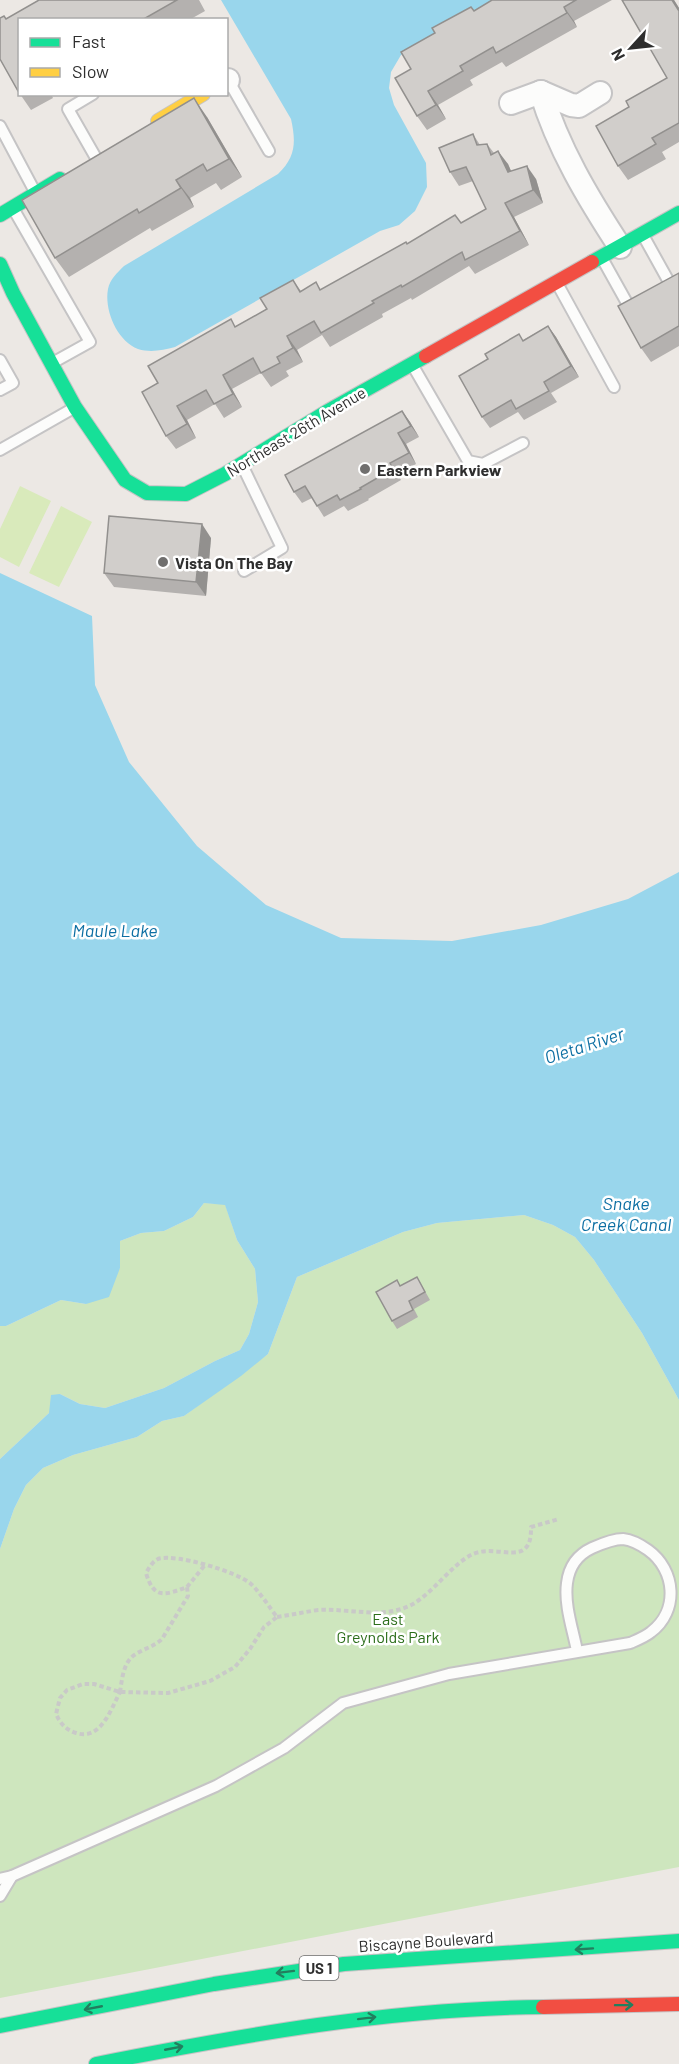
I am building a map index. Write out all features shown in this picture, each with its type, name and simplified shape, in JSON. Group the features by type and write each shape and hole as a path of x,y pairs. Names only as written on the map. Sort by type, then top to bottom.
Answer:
{"main road":[{"path":"145,129 200,96"},
{"path":"0,215 91,161"},
{"name":"Northeast 26th Avenue","path":"0,264 13,293 75,407 125,480 147,493 186,494 679,213"},
{"name":"Biscayne Boulevard","path":"0,2026 270,1974 442,1955 570,1950 679,1941"},
{"path":"96,2064 221,2039 378,2016 506,2007 679,2004"}],"street":[{"path":"541,92 550,122 585,192 611,252"},
{"path":"511,103 541,92 579,106 600,93"}],"lane":[{"path":"228,81 269,151"},
{"path":"90,96 68,109 91,161"},
{"path":"0,126 36,193"},
{"path":"13,207 90,342 51,363"},
{"path":"642,234 669,282"},
{"path":"611,252 627,303"},
{"path":"556,282 614,387"},
{"path":"0,300 13,293"},
{"path":"0,360 13,383 0,390"},
{"path":"412,364 468,461 483,464 523,443"},
{"path":"0,450 75,407"},
{"path":"241,464 282,548 244,571"},
{"path":"0,1879 12,1876 216,1786 284,1748 343,1703 449,1674 630,1643 651,1632 664,1616 672,1592 668,1574 658,1558 640,1545 623,1539 604,1543 585,1551 572,1563 567,1584 567,1604 577,1651"},
{"path":"0,1896 12,1876"}],"path":[{"path":"187,1587 189,1596 162,1639 132,1656 125,1667 120,1692 103,1724 88,1735 77,1734 66,1729 56,1714 60,1698 67,1690 75,1686 94,1683 120,1692 168,1693 210,1681 235,1667 264,1627 277,1617 318,1610 388,1611 411,1605 462,1561 475,1553 519,1552 528,1548 531,1527 559,1520"},
{"path":"205,1564 187,1587 164,1595 149,1585 146,1573 150,1565 158,1559 170,1558 205,1564 251,1583 277,1617"}],"green space":[{"path":"20,486 51,501 19,567 0,557 0,529"},
{"path":"61,506 92,522 59,587 29,573"},
{"path":"204,1203 225,1204 237,1240 255,1269 258,1302 249,1334 240,1350 164,1388 105,1408 80,1404 60,1394 49,1413 0,1459 0,1326 6,1326 61,1300 86,1304 120,1268 120,1241 141,1233 164,1231 193,1217"},
{"name":"East Greynolds Park","path":"524,1215 553,1225 575,1237 594,1260 642,1333 679,1400 679,1867 0,1998 0,1549 14,1509 26,1485 43,1468 73,1455 137,1437 162,1421 184,1416 268,1354 297,1277 403,1232 437,1223"}],"water":[{"path":"221,0 499,0 401,55 391,72 389,88 394,105 426,163 427,187 415,211 399,225 380,231 175,347 157,351 138,349 118,332 110,315 107,297 110,282 114,276 124,266 278,174 284,168 293,149 294,135 291,119"},
{"path":"0,573 92,616 95,685 129,762 197,846 266,905 341,938 452,941 541,925 628,899 679,872 679,1400 642,1333 594,1260 575,1237 553,1225 524,1215 437,1223 403,1232 297,1277 268,1354 184,1416 162,1421 137,1437 73,1455 43,1468 26,1485 14,1509 0,1549 0,1459 49,1413 51,1395 60,1394 80,1404 105,1408 164,1388 240,1350 249,1334 258,1302 255,1269 237,1240 225,1205 204,1203 193,1217 164,1231 141,1233 120,1241 120,1268 109,1297 86,1304 61,1300 6,1326 0,1326"}],"building":[{"path":"39,0 177,0 146,18 18,18 18,91 0,59 0,18 4,16 6,19"},
{"path":"492,0 576,0 564,7 567,13 496,53 493,47 460,66 463,71 428,91 436,105 417,116 395,78 411,69 401,52 435,33 432,28 471,7 474,11"},
{"path":"622,0 672,0 679,11 679,123 652,138 656,144 618,166 596,126 629,107 626,101 667,78"},
{"path":"194,98 229,159 207,171 203,164 176,180 181,188 139,213 137,209 55,258 22,200"},
{"path":"473,134 477,145 487,144 491,155 498,151 508,172 527,166 533,190 505,203 520,231 465,260 462,252 402,287 401,285 372,301 374,303 321,333 314,321 287,336 293,348 277,357 280,363 261,373 253,358 223,375 233,394 214,404 206,390 177,406 187,424 166,436 142,392 158,383 148,366 231,319 235,327 267,309 260,298 293,280 300,292 316,282 320,290 406,242 407,244 455,215 461,223 486,209 466,167 450,172 439,148"},
{"path":"679,273 679,326 641,348 618,306"},
{"path":"548,326 571,366 544,382 549,391 516,409 511,400 482,417 459,376 488,359 485,354 519,334 523,341"},
{"name":"Eastern Parkview","path":"402,411 411,426 398,433 409,453 390,463 393,469 340,500 337,495 317,506 305,486 294,492 285,475"},
{"name":"Vista On The Bay","path":"109,516 202,524 196,582 104,573"},
{"path":"417,1277 425,1292 409,1301 413,1310 392,1321 376,1292 397,1280 400,1286"}],"traffic: fast":[{"path":"0,215 60,179"},
{"path":"592,262 679,213"},
{"path":"0,264 13,293 75,407 125,480 147,493 186,494 225,474 328,411 426,356"},
{"path":"0,2026 214,1984 344,1964 679,1941"},
{"path":"96,2064 262,2033 318,2025 430,2012 543,2007"}],"traffic: slow":[{"path":"158,121 200,96"}],"traffic: jam":[{"path":"426,356 592,262"},
{"path":"543,2007 679,2004"}],"place":[{"name":"Eastern Parkview","path":"365,469"},
{"name":"Vista On The Bay","path":"163,562"}],"water label":[{"name":"Maule Lake","path":"115,930"},
{"name":"Oleta River","path":"584,1045"},
{"name":"Snake Creek Canal","path":"626,1213"}]}
